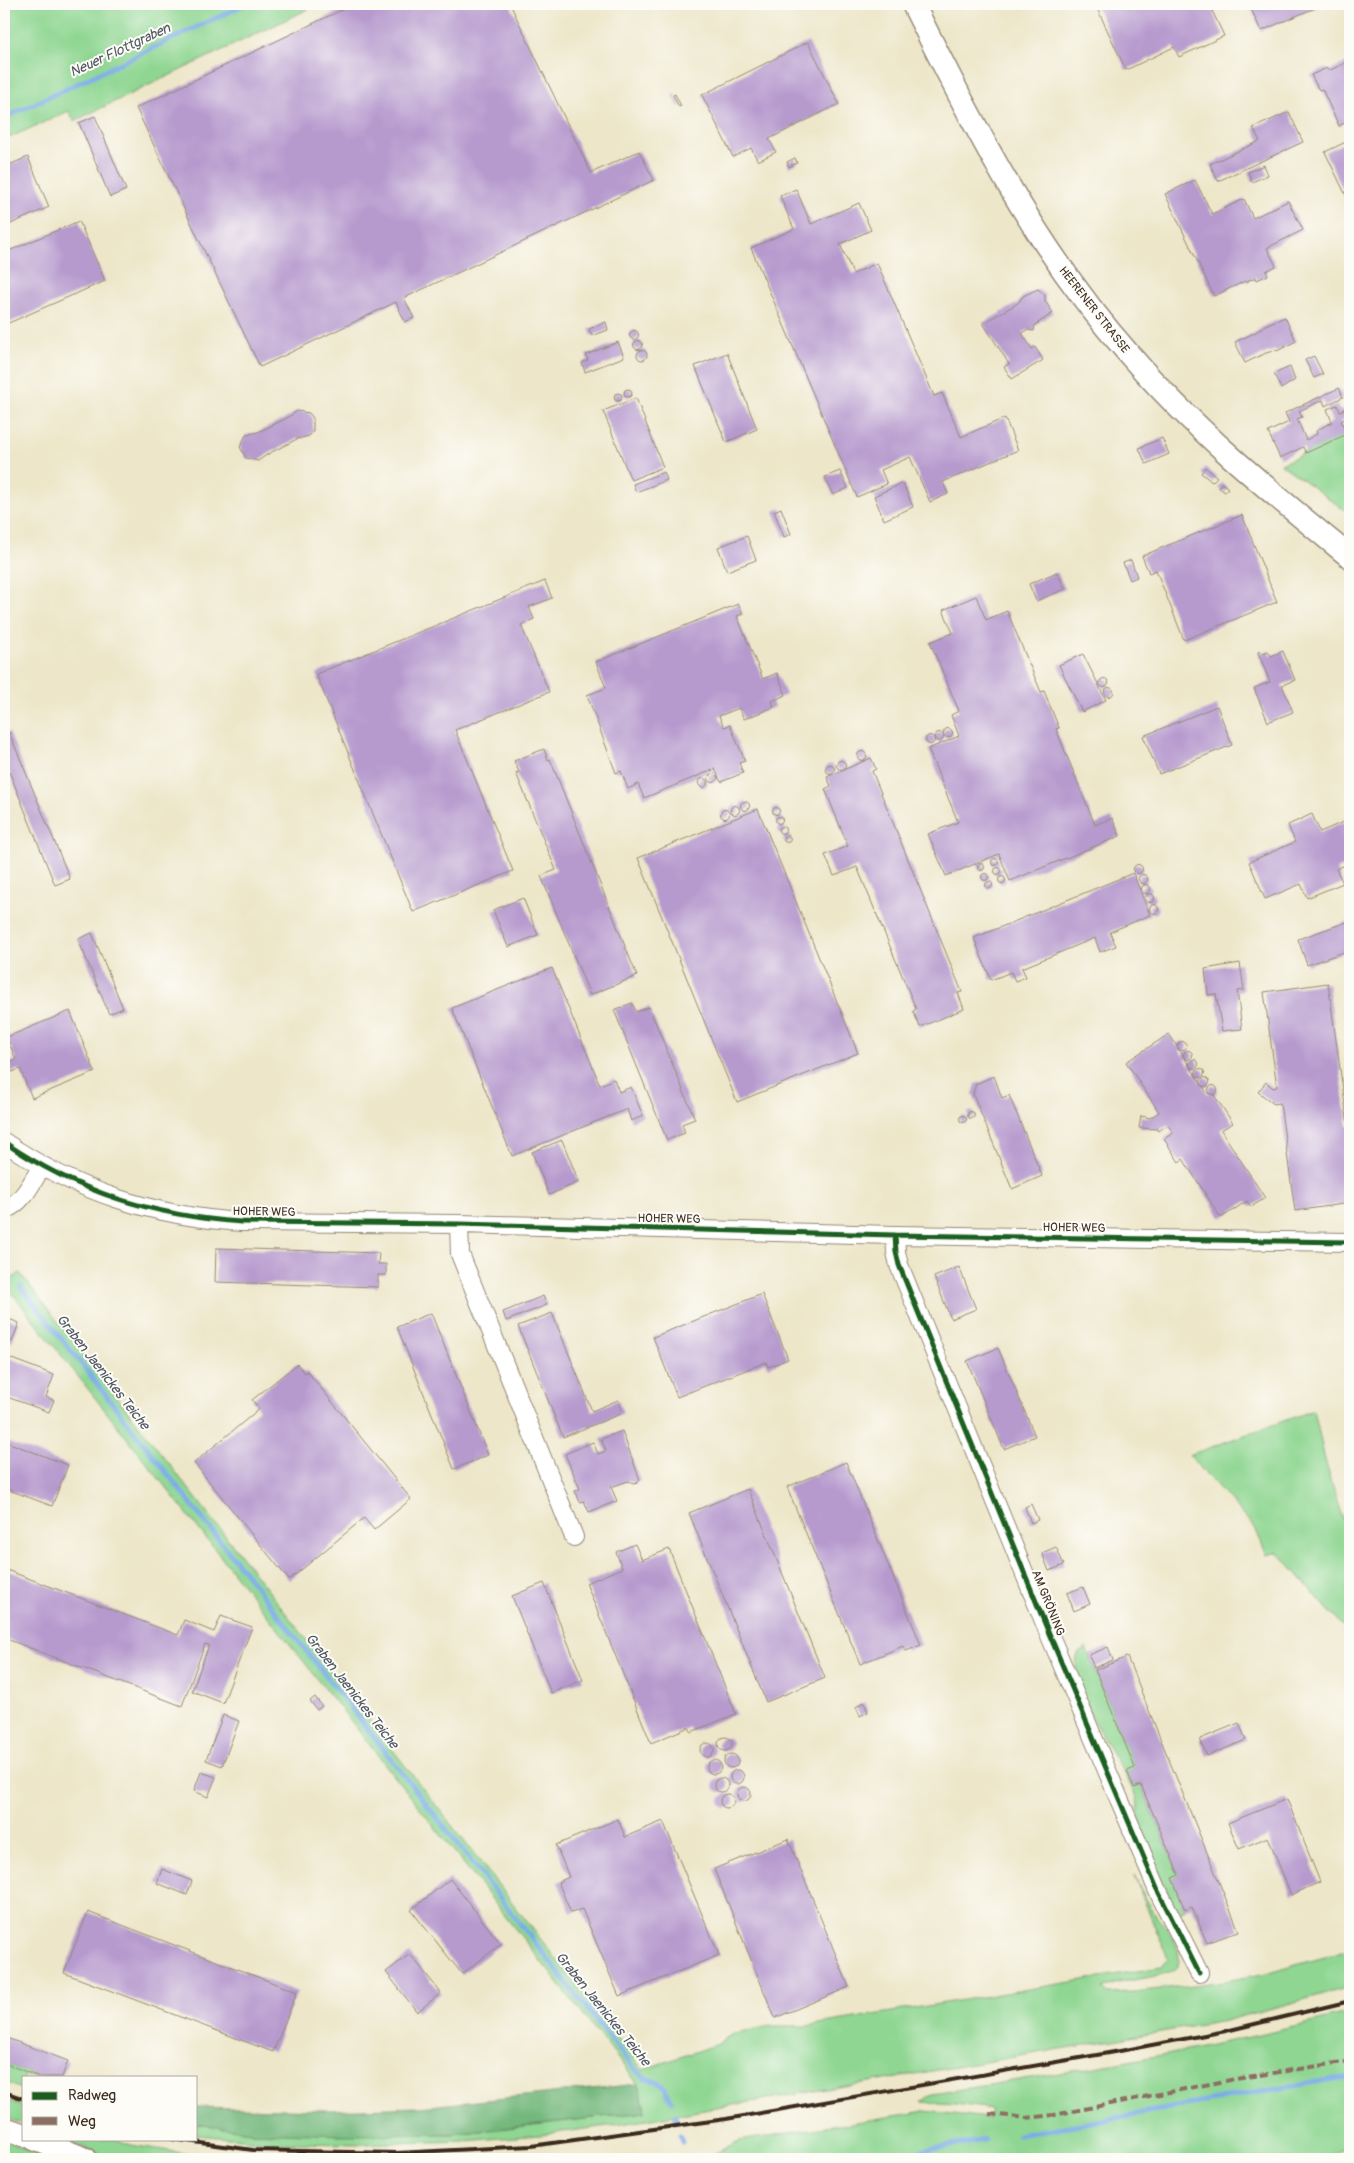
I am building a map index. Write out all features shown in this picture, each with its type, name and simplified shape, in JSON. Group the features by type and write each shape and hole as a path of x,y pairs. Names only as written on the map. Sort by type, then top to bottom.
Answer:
{"main road":[{"name":"HEERENER STRASSE","path":"914,4 967,112 1000,173 1058,264 1098,317 1148,376 1208,436 1350,557"},
{"path":"4,2128 22,2135"},
{"path":"37,2140 86,2159"}],"street":[{"name":"HOHER WEG","path":"4,1142 42,1166 74,1182 140,1207 205,1219 241,1222 459,1224 896,1235 1350,1242"},
{"path":"4,1210 13,1206 20,1199 42,1166"},
{"path":"459,1224 460,1254 574,1537"},
{"name":"AM GRÖNING","path":"896,1235 896,1252 899,1265 1048,1631 1158,1891 1199,1973"}],"green space":[{"path":"4,4 319,4 74,121 69,111 4,140"},
{"path":"1350,432 1350,514 1281,464"},
{"path":"20,1273 643,2070 720,2043 735,2033 771,2026 807,2026 1161,1967 1168,1958 1134,1876 1151,1907 1175,1942 1179,1960 1175,1969 1152,1977 1123,1982 1103,1989 1107,1993 1135,1992 1226,1981 1271,1972 1350,1950 1350,1987 1225,2021 622,2124 540,2135 464,2141 362,2144 282,2143 198,2135 198,2124 251,2132 454,2134 645,2112 638,2084 5,1284"},
{"path":"1314,1410 1325,1460 1340,1511 1350,1536 1350,1635 1278,1552 1267,1555 1255,1528 1189,1455"},
{"path":"1086,1648 1135,1768 1127,1771 1134,1787 1141,1785 1179,1875 1172,1878 1185,1910 1180,1914 1164,1885 1147,1843 1139,1820 1137,1800 1097,1727 1079,1687 1076,1669 1078,1654"},
{"path":"1350,2013 1350,2146 1318,2159 704,2159 739,2141 925,2111 989,2118 992,2109 921,2102 933,2094 1090,2068 1247,2038"},
{"path":"4,2063 36,2076 22,2076 22,2089 4,2082"},
{"path":"638,2084 645,2112 454,2134 342,2135 251,2132 198,2124 198,2107 326,2110 420,2107"},
{"path":"4,2099 22,2106 22,2124 4,2117"},
{"path":"4,2140 50,2159 20,2159 4,2153"},
{"path":"64,2140 118,2140 131,2145 221,2159 113,2159"}],"building":[{"path":"354,4 510,4 591,173 639,151 654,180 404,298 414,318 405,322 396,302 260,367 136,108"},
{"path":"1095,4 1209,4 1224,36 1179,57 1174,47 1126,70"},
{"path":"1249,4 1324,4 1261,31"},
{"path":"808,42 839,104 769,139 776,152 758,161 751,148 733,157 702,95"},
{"path":"1350,61 1350,120 1339,126 1322,89 1319,90 1311,75 1327,68 1328,71"},
{"path":"675,94 681,106 679,107 673,95"},
{"path":"1289,112 1303,142 1218,181 1210,164 1260,141 1253,128"},
{"path":"95,116 126,190 110,197 79,123"},
{"path":"1350,140 1350,204 1325,152"},
{"path":"28,157 49,207 4,227 4,167"},
{"path":"795,158 797,163 789,167 787,162"},
{"path":"1264,165 1268,175 1252,182 1248,172"},
{"path":"1195,180 1212,214 1244,199 1253,218 1288,201 1303,230 1267,248 1276,266 1266,271 1268,275 1257,280 1255,276 1254,279 1248,280 1248,282 1245,281 1214,296 1165,194"},
{"path":"796,189 811,224 859,203 871,230 840,244 853,274 877,263 934,396 942,393 961,437 1005,418 1018,450 943,482 948,494 930,502 910,457 881,470 887,484 857,497 751,248 794,229 780,196"},
{"path":"79,221 105,281 4,325 4,253"},
{"path":"1038,289 1045,295 1045,301 1053,313 1035,325 1034,331 1028,330 1022,333 1032,349 1035,347 1043,360 1012,379 1004,367 1009,364 983,323 1018,303 1023,296"},
{"path":"1285,317 1296,341 1277,351 1266,353 1245,363 1235,342 1256,332 1265,325"},
{"path":"606,322 608,330 592,336 589,329"},
{"path":"634,330 639,335 634,340 629,335"},
{"path":"638,340 643,345 638,350 633,345"},
{"path":"618,342 624,357 585,372 582,363 588,360 586,355"},
{"path":"642,350 647,355 642,360 637,355"},
{"path":"727,353 757,429 726,442 695,366"},
{"path":"1314,356 1323,374 1314,378 1305,360"},
{"path":"1290,367 1295,380 1281,389 1274,374"},
{"path":"1339,388 1343,397 1325,406 1323,400 1299,411 1302,417 1297,419 1306,440 1317,434 1316,431 1332,422 1327,409 1337,405 1340,411 1350,407 1350,416 1341,421 1347,434 1306,453 1303,447 1280,458 1268,432 1289,422 1285,413"},
{"path":"628,389 632,393 628,397 624,393"},
{"path":"618,393 622,397 618,401 614,397"},
{"path":"636,398 663,467 631,480 603,411"},
{"path":"297,411 309,413 313,418 313,431 309,436 297,439 258,461 246,458 240,447 246,435 258,432"},
{"path":"1162,438 1169,454 1146,464 1139,448"},
{"path":"1205,467 1217,477 1212,482 1201,473"},
{"path":"840,471 848,488 833,495 825,477"},
{"path":"664,472 667,480 636,492 633,484"},
{"path":"903,483 913,507 884,520 874,496"},
{"path":"1222,483 1228,488 1225,492 1218,487"},
{"path":"781,508 791,534 784,537 774,511"},
{"path":"1242,515 1277,602 1184,640 1156,570 1149,573 1142,556"},
{"path":"747,536 756,560 727,571 718,547"},
{"path":"1131,560 1137,577 1130,580 1123,563"},
{"path":"1057,572 1065,589 1036,601 1029,584"},
{"path":"545,581 552,598 529,607 534,619 521,625 549,692 455,730 513,871 413,912 316,674"},
{"path":"976,596 986,620 1007,611 1041,692 1044,691 1059,728 1056,729 1095,825 1112,818 1120,836 1010,881 999,854 946,876 928,834 958,822 928,749 959,736 951,715 959,711 930,642 953,633 943,610"},
{"path":"738,604 743,614 737,616 763,679 777,673 786,695 772,701 774,707 744,719 739,708 719,716 724,727 730,725 745,761 739,763 743,773 721,782 715,769 644,798 638,784 628,789 621,771 616,773 587,695 606,688 596,662"},
{"path":"1260,651 1262,654 1268,651 1271,656 1283,651 1295,680 1282,685 1293,712 1268,722 1254,688 1270,682 1258,652"},
{"path":"1083,654 1106,700 1082,712 1059,665"},
{"path":"1104,679 1108,683 1104,687 1100,683"},
{"path":"1109,688 1113,692 1109,696 1105,692"},
{"path":"1217,706 1232,745 1159,774 1143,736"},
{"path":"948,729 952,733 948,737 944,733"},
{"path":"9,732 70,879 55,885 4,759 4,734"},
{"path":"939,733 943,737 939,741 935,737"},
{"path":"930,736 934,740 930,744 926,740"},
{"path":"544,749 548,760 550,759 637,976 590,995 541,876 556,870 516,773 519,772 514,761"},
{"path":"862,752 866,756 862,760 858,756"},
{"path":"871,758 876,769 872,771 962,992 958,993 964,1009 920,1027 913,1011 916,1009 857,867 834,876 825,855 848,846 825,789 831,786 827,777"},
{"path":"841,761 845,765 841,769 837,765"},
{"path":"830,765 834,769 830,773 826,769"},
{"path":"713,774 717,778 713,782 709,778"},
{"path":"703,779 707,783 703,787 699,783"},
{"path":"745,802 749,806 745,810 741,806"},
{"path":"735,806 739,810 735,814 731,810"},
{"path":"776,808 779,811 776,814 773,811"},
{"path":"758,809 858,1053 737,1102 638,858"},
{"path":"725,810 729,814 725,818 721,814"},
{"path":"1312,814 1320,832 1350,819 1350,863 1336,869 1343,883 1307,898 1301,884 1265,899 1249,862 1295,842 1288,825"},
{"path":"779,817 782,820 779,823 776,820"},
{"path":"782,827 785,830 782,833 779,830"},
{"path":"787,836 790,839 787,842 784,839"},
{"path":"995,859 998,862 995,865 992,862"},
{"path":"981,864 984,867 981,870 978,867"},
{"path":"1138,865 1142,869 1138,873 1134,869"},
{"path":"998,868 1001,871 998,874 995,871"},
{"path":"1133,873 1150,915 1110,932 1116,946 1100,952 1095,938 1022,968 1026,977 1015,981 1011,972 991,980 974,938"},
{"path":"985,874 988,877 985,880 982,877"},
{"path":"1143,875 1147,879 1143,883 1139,879"},
{"path":"1002,877 1005,880 1002,883 999,880"},
{"path":"989,882 992,885 989,888 986,885"},
{"path":"1146,885 1150,889 1146,893 1142,889"},
{"path":"1150,894 1154,898 1150,902 1146,898"},
{"path":"523,898 538,935 508,947 493,910"},
{"path":"1154,905 1158,909 1154,913 1150,909"},
{"path":"1350,921 1350,950 1307,965 1298,939"},
{"path":"92,933 123,1008 109,1014 78,939"},
{"path":"1240,963 1244,990 1237,991 1242,1029 1222,1031 1216,994 1208,995 1205,969"},
{"path":"552,968 600,1085 614,1079 619,1092 631,1087 643,1116 631,1121 627,1109 512,1156 452,1008"},
{"path":"1328,983 1348,1126 1350,1126 1350,1203 1295,1211 1280,1103 1274,1104 1258,1092 1266,1082 1273,1088 1277,1087 1264,992"},
{"path":"632,1003 636,1012 649,1007 695,1119 682,1124 685,1133 667,1140 614,1010"},
{"path":"70,1011 95,1072 32,1098 20,1069 12,1072 8,1063 16,1060 7,1037"},
{"path":"1169,1034 1207,1093 1214,1095 1233,1123 1221,1130 1265,1198 1251,1207 1247,1201 1221,1218 1183,1159 1179,1162 1164,1139 1173,1133 1168,1125 1158,1131 1157,1129 1139,1128 1141,1116 1150,1118 1159,1112 1126,1062"},
{"path":"1182,1042 1186,1046 1182,1050 1178,1046"},
{"path":"1188,1051 1192,1055 1188,1059 1184,1055"},
{"path":"1194,1060 1198,1064 1194,1068 1190,1064"},
{"path":"1200,1069 1204,1073 1200,1077 1196,1073"},
{"path":"994,1076 1002,1098 1009,1095 1042,1176 1012,1189 973,1094 976,1084"},
{"path":"1205,1078 1209,1082 1205,1086 1201,1082"},
{"path":"1213,1086 1217,1090 1213,1094 1209,1090"},
{"path":"971,1112 974,1115 971,1118 968,1115"},
{"path":"963,1116 966,1119 963,1122 960,1119"},
{"path":"562,1140 579,1182 549,1195 532,1152"},
{"path":"216,1248 379,1253 378,1264 386,1264 386,1275 378,1275 378,1287 215,1282"},
{"path":"959,1267 976,1309 951,1319 934,1277"},
{"path":"1350,1278 1350,1292 1349,1292 1346,1279"},
{"path":"762,1294 788,1359 768,1367 766,1362 677,1397 653,1337"},
{"path":"543,1296 547,1305 506,1321 503,1312"},
{"path":"431,1313 488,1455 454,1469 397,1327"},
{"path":"552,1313 592,1411 618,1400 623,1413 563,1437 518,1326"},
{"path":"4,1317 19,1323 12,1342 4,1340"},
{"path":"998,1348 1035,1436 1004,1449 967,1361"},
{"path":"4,1356 54,1375 46,1397 54,1400 49,1412 4,1396"},
{"path":"297,1364 305,1373 307,1371 411,1499 374,1530 364,1518 289,1580 194,1463 259,1409 252,1400"},
{"path":"622,1431 640,1480 636,1484 628,1481 611,1487 617,1501 589,1512 584,1501 580,1502 575,1491 580,1489 565,1454 593,1442 598,1454 606,1451 601,1439"},
{"path":"4,1441 68,1465 52,1506 4,1488"},
{"path":"846,1462 921,1645 906,1651 903,1646 860,1664 787,1487"},
{"path":"748,1489 825,1678 766,1702 689,1513"},
{"path":"1031,1504 1038,1520 1031,1523 1025,1507"},
{"path":"635,1544 642,1560 669,1549 736,1714 691,1732 689,1727 651,1743 586,1583 622,1568 616,1552"},
{"path":"1056,1547 1064,1565 1049,1571 1042,1553"},
{"path":"4,1569 178,1635 184,1620 214,1632 221,1616 252,1627 223,1703 192,1691 209,1645 205,1644 182,1706 4,1638"},
{"path":"544,1583 583,1680 551,1693 512,1596"},
{"path":"1083,1587 1090,1604 1074,1611 1067,1593"},
{"path":"1108,1647 1113,1660 1094,1668 1089,1655"},
{"path":"1127,1657 1239,1931 1207,1943 1192,1907 1185,1910 1172,1878 1179,1875 1141,1785 1134,1788 1127,1771 1135,1768 1095,1670"},
{"path":"315,1697 322,1706 317,1710 310,1701"},
{"path":"864,1702 868,1712 860,1716 856,1707"},
{"path":"223,1715 239,1721 222,1766 206,1760"},
{"path":"1239,1723 1246,1740 1207,1756 1200,1739"},
{"path":"722,1737 728,1737 732,1744 728,1751 722,1751 718,1747 718,1741"},
{"path":"704,1743 710,1743 714,1750 710,1757 704,1757 700,1753 700,1747"},
{"path":"728,1754 734,1754 738,1761 734,1768 728,1768 724,1764 724,1758"},
{"path":"711,1760 717,1760 721,1767 717,1774 711,1774 707,1770 707,1764"},
{"path":"734,1770 740,1770 744,1777 740,1784 734,1784 730,1780 730,1774"},
{"path":"201,1772 216,1777 208,1797 194,1791"},
{"path":"718,1778 724,1778 728,1785 724,1792 718,1792 714,1788 714,1782"},
{"path":"741,1787 747,1787 751,1794 747,1801 741,1801 737,1797 737,1791"},
{"path":"724,1794 730,1794 734,1801 730,1808 724,1808 720,1804 720,1798"},
{"path":"1287,1799 1320,1882 1291,1895 1268,1837 1239,1849 1228,1823"},
{"path":"618,1819 625,1837 663,1821 719,1955 619,1996 582,1909 571,1913 558,1882 569,1877 556,1845"},
{"path":"788,1839 849,1987 775,2018 714,1869"},
{"path":"162,1869 192,1881 187,1895 157,1883"},
{"path":"450,1879 501,1944 462,1974 411,1910"},
{"path":"88,1912 297,1992 273,2052 64,1973"},
{"path":"410,1954 441,1993 417,2012 386,1972"},
{"path":"4,2037 68,2061 62,2076 36,2076 4,2063"}],"waterway":[{"name":"Neuer Flottgraben","path":"4,118 246,4"},
{"name":"Graben Jaenickes Teiche","path":"21,1287 631,2065 645,2078 655,2080 664,2087 672,2101"},
{"path":"1018,2135 1350,2076"},
{"name":"Graben Jaenickes Teiche","path":"675,2116 677,2121"},
{"name":"Graben Jaenickes Teiche","path":"680,2135 682,2142"},
{"path":"875,2159 985,2140"}],"railway":[{"path":"179,2140 253,2150 397,2153 531,2146 726,2119 1120,2051 1226,2031 1350,2001"},
{"path":"4,2092 22,2098"}],"marked path":[{"path":"989,2114 1027,2118 1054,2115 1235,2079 1350,2061"}],"cycle path":[{"path":"4,1142 59,1175 117,1198 177,1214 241,1222 459,1224 895,1235 1350,1242"},
{"path":"895,1235 899,1265 1048,1631 1158,1891 1199,1973"}]}
